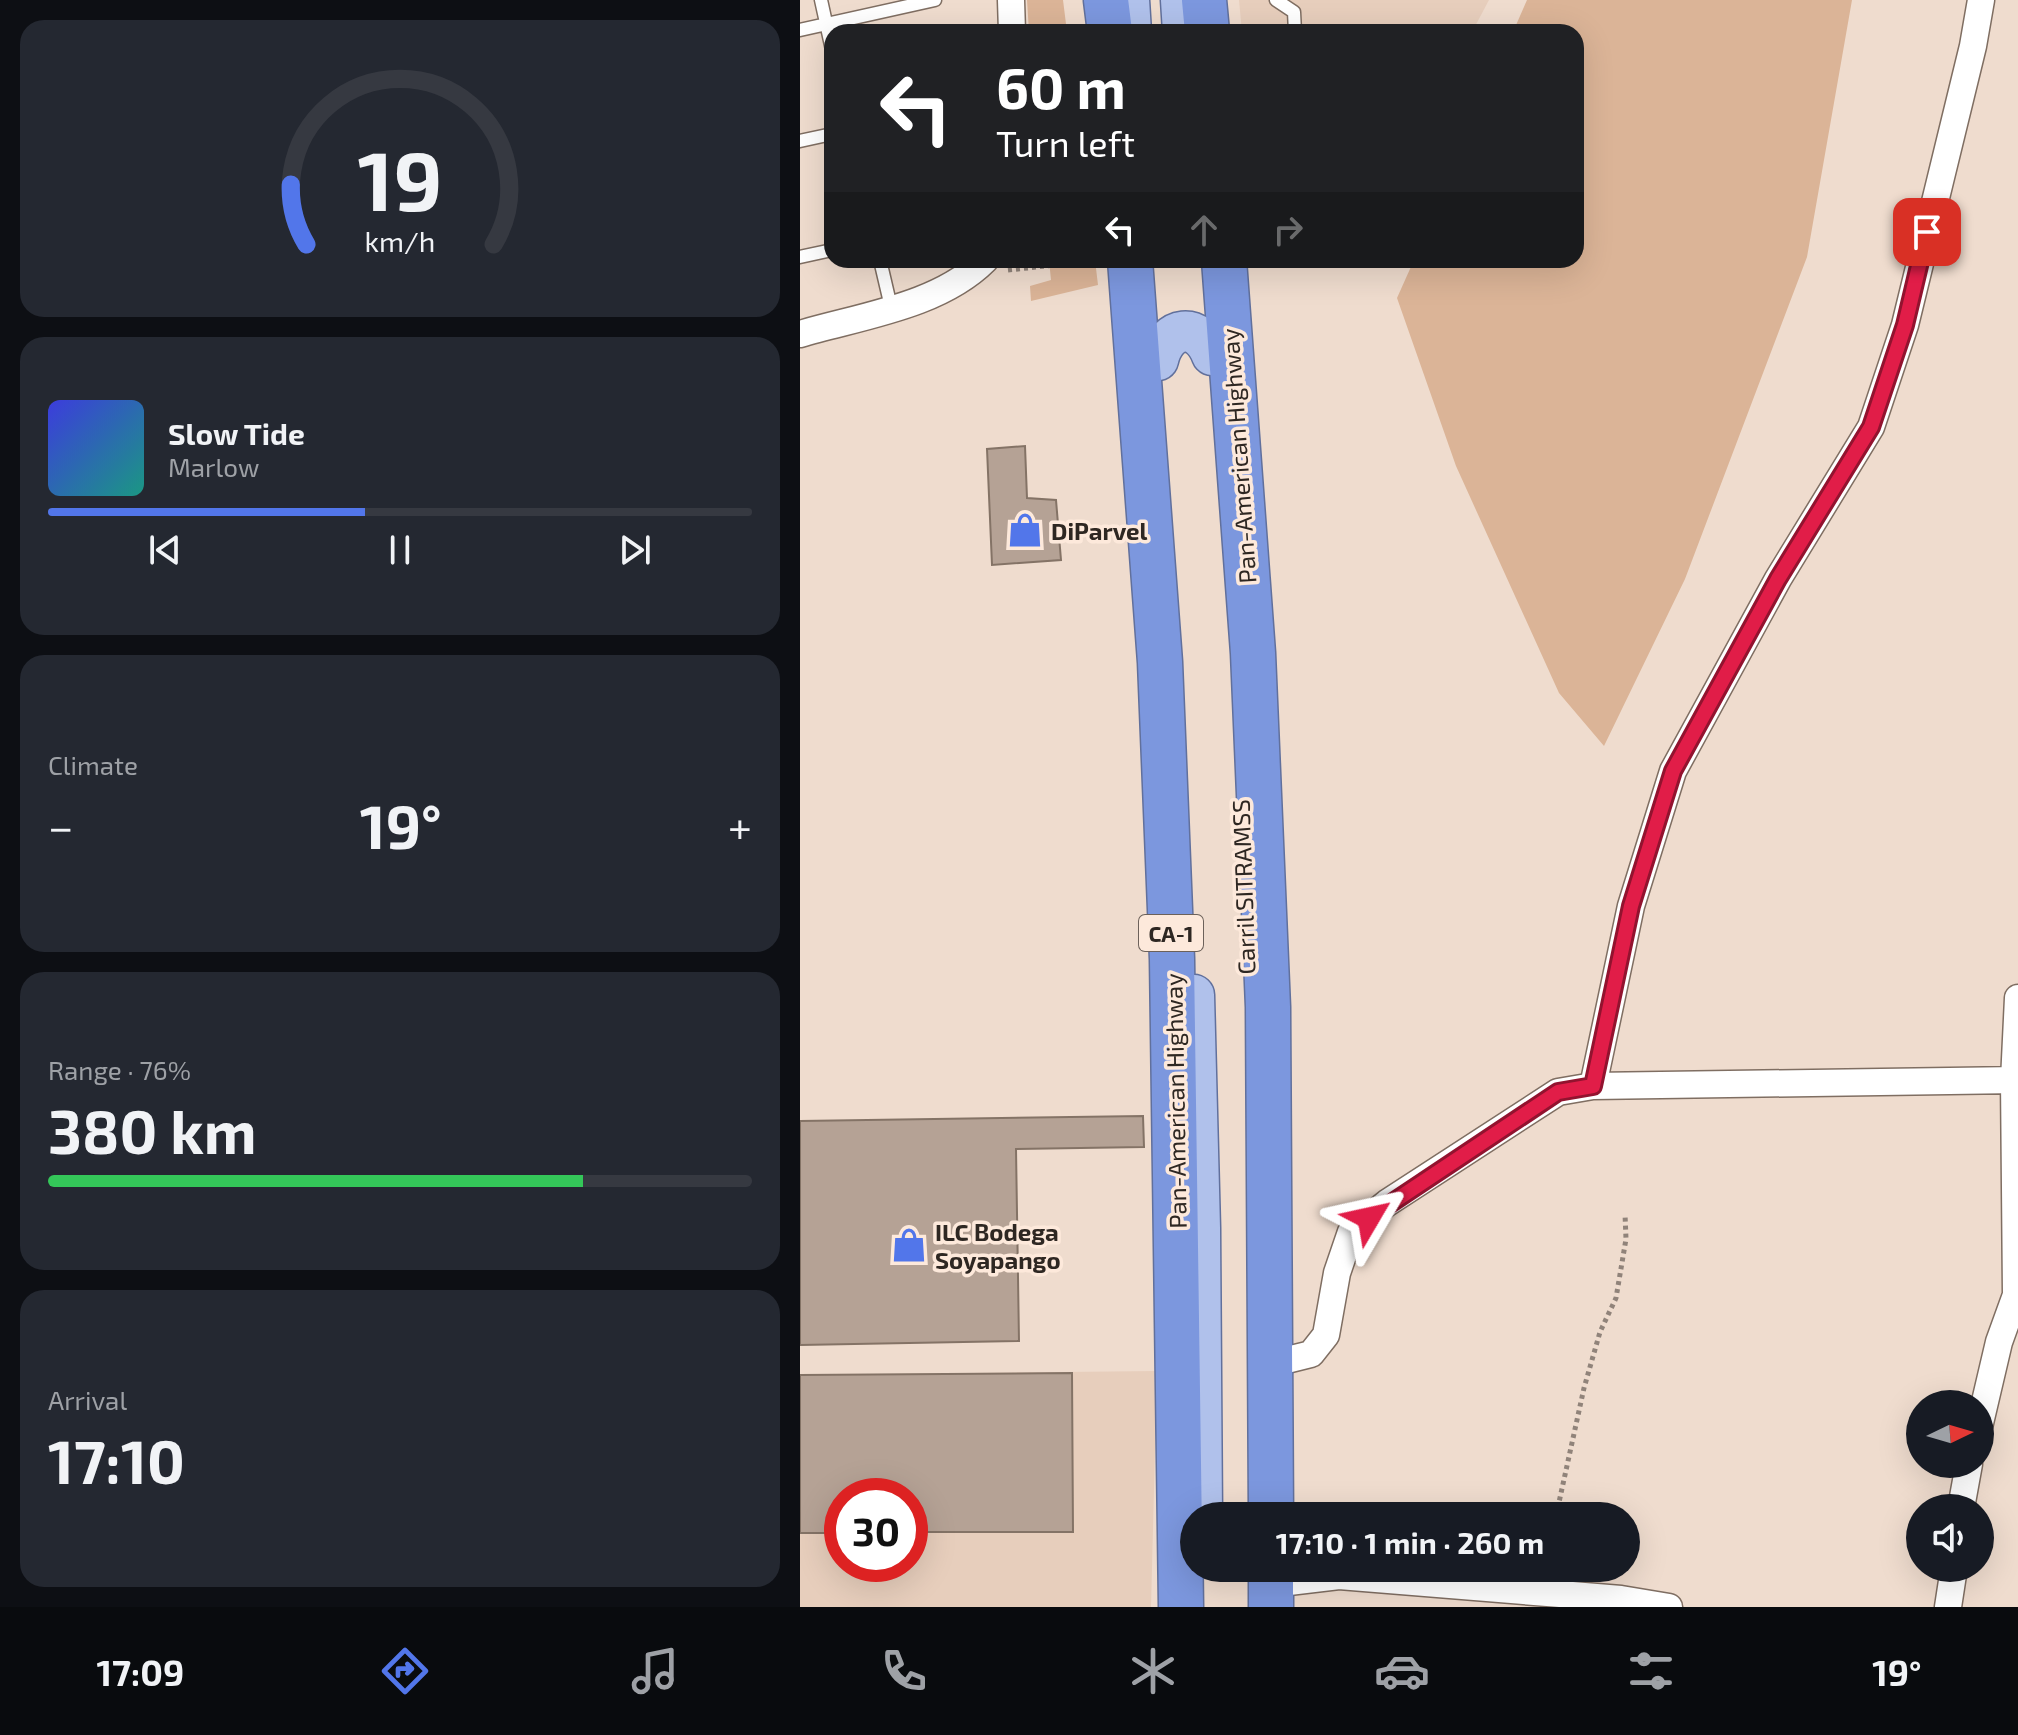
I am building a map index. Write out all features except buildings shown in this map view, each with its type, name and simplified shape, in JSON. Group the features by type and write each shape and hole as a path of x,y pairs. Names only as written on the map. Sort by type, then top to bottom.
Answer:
{"highway":[{"path":"1106,0 1109,24"},
{"path":"1204,0 1206,24"},
{"name":"Pan-American Highway","path":"1131,268 1160,662 1172,959 1181,1607"},
{"name":"Pan-American Highway","path":"1225,268 1253,653 1266,961 1271,1502"}],"main road":[{"path":"1129,0 1130,24"},
{"path":"1181,0 1182,24"},
{"path":"1151,268 1192,948 1200,1228 1202,1502"},
{"name":"Carril SITRAMSS","path":"1204,268 1233,641 1243,871 1256,1502"},
{"path":"1158,360 1161,346 1170,336 1182,331 1196,333 1207,341 1212,355"},
{"path":"1202,1582 1202,1607"}],"street":[{"path":"1011,0 1012,24"},
{"path":"1593,1086 1631,906 1673,771 1778,579 1871,427 1905,325 1973,46 1981,0"},
{"path":"800,334 932,295 976,268"},
{"path":"1988,1390 1999,1342 2016,1295 2018,998"},
{"path":"1271,1364 1311,1354 1326,1335 1337,1273 1351,1232 1387,1203 1558,1092 1593,1086 2016,1080"},
{"path":"1266,1587 1339,1576 1621,1599 1669,1607"},
{"path":"1948,1607 1952,1582"}],"lane":[{"path":"821,0 826,24 935,0"},
{"path":"1276,0 1294,12 1295,24"},
{"path":"800,30 824,24"},
{"path":"800,141 824,136"},
{"path":"800,257 824,252"},
{"path":"882,268 891,307"}],"path":[{"path":"1559,1502 1584,1388 1600,1332 1616,1298 1626,1239 1625,1214"}],"shaded area":[{"path":"1027,0 1063,0 1066,24 1028,24"},
{"path":"1239,0 1489,0 1476,24 1241,24"},
{"path":"1527,0 1852,0 1807,257 1685,579 1604,746 1559,693 1456,466 1397,298 1410,268 1584,268 1584,24 1516,24"},
{"path":"1050,268 1096,268 1098,285 1031,301 1030,286 1051,280"},
{"path":"1157,1371 1151,1607 800,1607 800,1375"}],"place":[{"name":"DiParvel","path":"1025,530"},
{"name":"ILC Bodega Soyapango","path":"909,1245"}],"route":[{"path":"1369,1218 1387,1203 1558,1092 1593,1086 1631,906 1673,771 1778,579 1871,427 1905,325 1927,232"}]}
